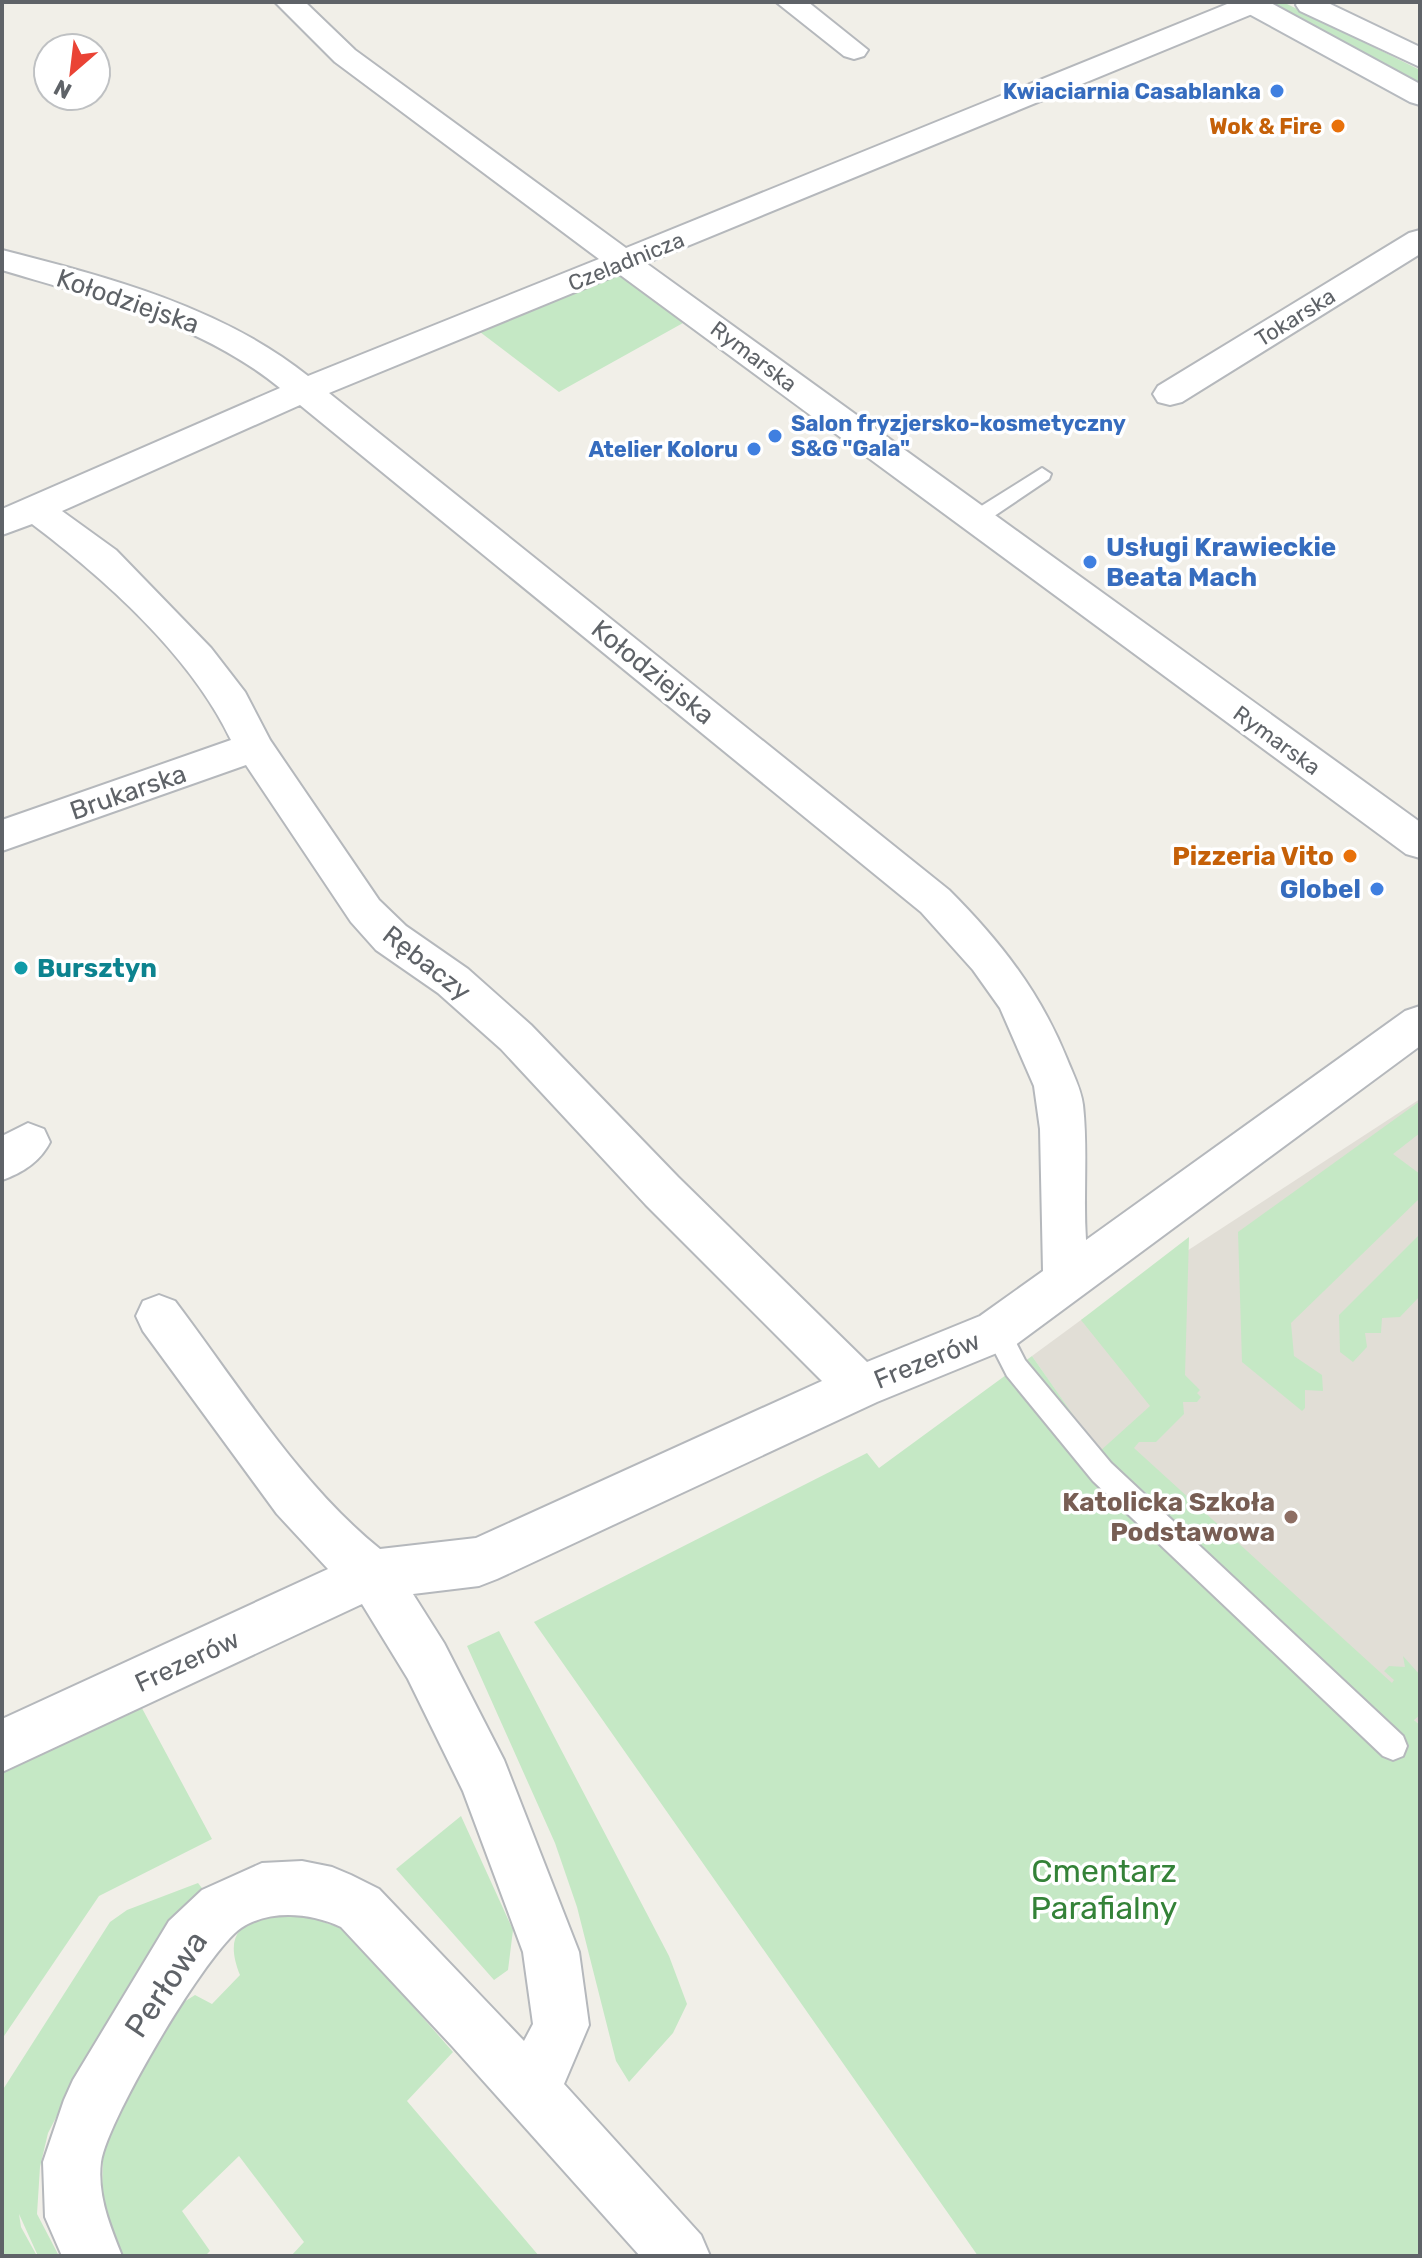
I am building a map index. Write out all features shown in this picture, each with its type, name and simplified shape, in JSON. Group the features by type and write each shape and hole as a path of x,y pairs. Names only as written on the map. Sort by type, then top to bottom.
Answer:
{"street":[{"name":"Rymarska","path":"289,2 345,56 974,520 1420,843"},
{"path":"790,2 854,50"},
{"path":"1305,2 1420,58"},
{"name":"Czeladnicza","path":"18,516 305,390 1250,3"},
{"path":"1250,3 1420,96"},
{"name":"Tokarska","path":"1170,394 1420,240"},
{"name":"Kołodziejska","path":"2,260 176,316 230,337 305,390 935,901 982,949 1022,1002 1040,1041 1061,1103 1061,1242 1067,1279"},
{"name":"Rębaczy","path":"18,516 103,559 198,658 232,702 254,747 365,911 391,938 453,981 516,1037 662,1191 860,1387"},
{"name":"Brukarska","path":"2,836 254,747"},
{"name":"Frezerów","path":"2,1746 372,1574 479,1562 860,1387 997,1331 1420,1023"},
{"path":"159,1316 294,1498 334,1543 372,1574 426,1661 485,1779 551,1952 561,2025 531,2092"},
{"name":"Perłowa","path":"92,2256 75,2217 72,2162 93,2100 189,1941 221,1909 262,1890 302,1888 332,1894 360,1908 680,2256"}],"lane":[{"path":"974,520 1042,474"},
{"path":"997,1331 1016,1368 1102,1472 1393,1746"}],"shaded area":[{"path":"1420,1099 1420,1725 1099,1453 1032,1356 1081,1320"}],"green space":[{"path":"1264,2 1283,2 1420,70 1420,84"},
{"path":"620,275 683,323 559,392 480,332"},
{"path":"1420,1101 1420,1133 1393,1154 1420,1174 1420,1198 1291,1323 1294,1356 1322,1375 1323,1391 1305,1390 1305,1408 1302,1411 1242,1362 1238,1232"},
{"path":"1420,1234 1420,1296 1400,1317 1382,1318 1381,1333 1365,1333 1367,1347 1353,1362 1340,1352 1339,1315"},
{"name":"Cmentarz Parafialny","path":"1189,1237 1185,1375 1200,1390 1197,1393 1201,1397 1197,1402 1183,1402 1184,1414 1156,1442 1139,1442 1134,1448 1392,1683 1394,1680 1384,1671 1389,1666 1405,1667 1403,1656 1420,1675 1420,1715 1414,1720 1420,1725 1420,2256 978,2256 534,1622 867,1453 879,1468 1032,1356 1099,1452 1150,1406 1081,1320"},
{"path":"499,1631 669,1956 687,2004 673,2033 629,2082 616,2061 577,1907 555,1843 467,1646"},
{"path":"136,1697 212,1839 99,1896 2,2039 2,1769"},
{"path":"461,1816 513,1930 508,1970 494,1980 396,1869"},
{"path":"198,1883 205,1892 79,2073 48,2133 40,2167 37,2214 59,2256 38,2256 19,2214 21,2227 37,2256 2,2256 2,2091 110,1922 127,1910"},
{"path":"287,1909 346,1930 453,2052 407,2101 539,2256 291,2256 304,2242 239,2156 182,2211 210,2251 205,2256 118,2256 101,2213 104,2136 176,2007 195,1995 212,2004 240,1975 234,1946 242,1928 250,1922"}],"place":[{"name":"Kwiaciarnia Casablanka","path":"1277,91"},
{"name":"Wok & Fire","path":"1338,126"},
{"name":"Salon fryzjersko-kosmetyczny S&G \"Gala\"","path":"775,436"},
{"name":"Atelier Koloru","path":"754,449"},
{"name":"Usługi Krawieckie Beata Mach","path":"1090,562"},
{"name":"Pizzeria Vito","path":"1350,856"},
{"name":"Globel","path":"1377,889"},
{"name":"Bursztyn","path":"21,968"},
{"name":"Katolicka Szkoła Podstawowa","path":"1291,1517"}]}
